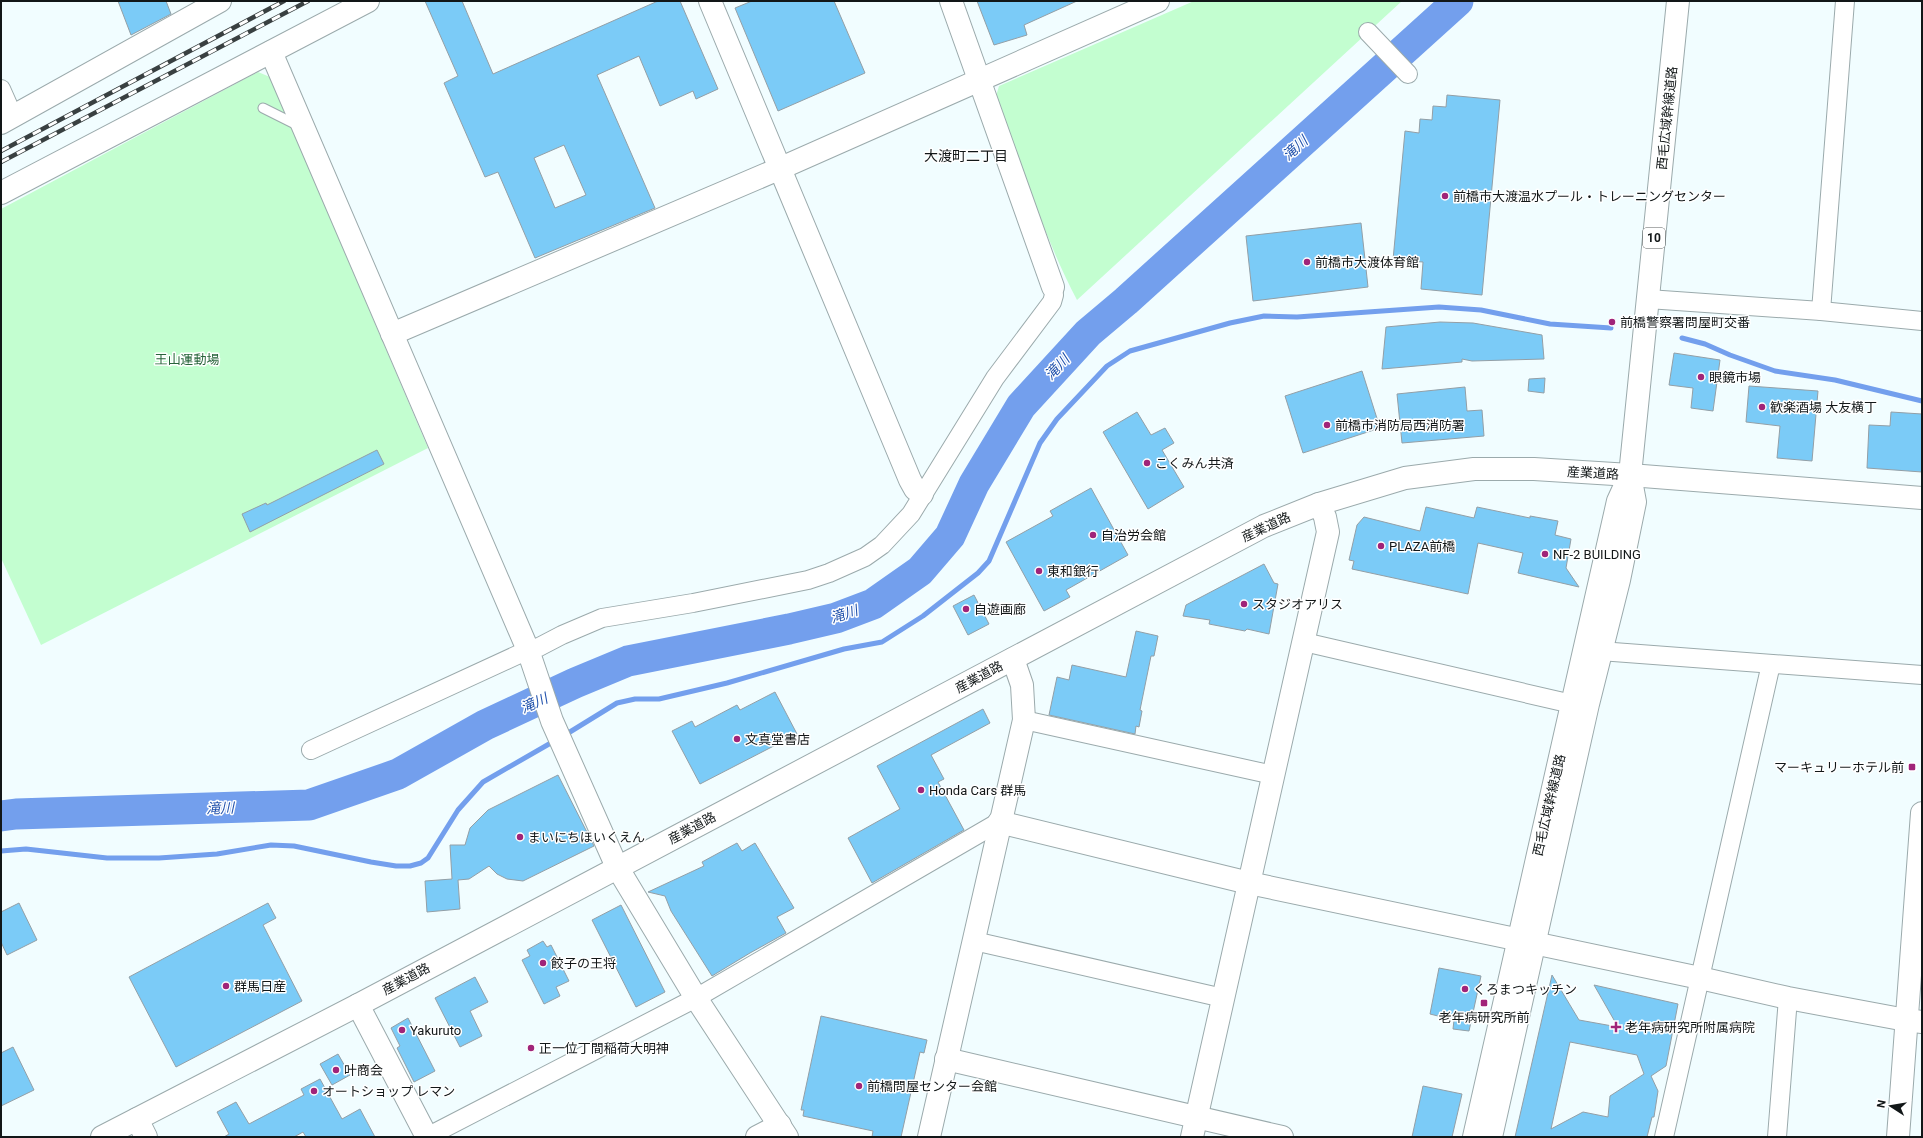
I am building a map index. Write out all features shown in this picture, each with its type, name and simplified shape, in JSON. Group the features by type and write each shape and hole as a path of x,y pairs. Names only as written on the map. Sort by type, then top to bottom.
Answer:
{"street":[{"path":"1,89 7,120 220,1"},
{"path":"1,193 368,1"},
{"path":"710,1 910,480 916,489 922,494"},
{"path":"311,750 531,657 539,647 562,635 602,618 693,603 808,580 829,574 865,557 882,545 911,514 995,378 1052,302 1054,295 1053,286 951,1"},
{"path":"392,334 781,168 1158,1"},
{"name":"西毛広域幹線道路","path":"1474,1137 1527,941 1619,580 1636,502 1630,475 1678,1"},
{"path":"1821,311 1846,1"},
{"path":"1368,32 1408,74"},
{"path":"271,52 531,657 552,721 617,867 696,998 783,1131 757,1137"},
{"path":"1648,299 1821,311 1922,321"},
{"name":"産業道路","path":"102,1137 142,1128 358,1005 617,867 1264,526 1319,504 1405,478 1474,469 1534,469 1630,475 1922,498"},
{"name":"西毛広域幹線道路","path":"1491,1137 1572,704 1618,501 1630,475"},
{"path":"1194,1128 1328,532 1325,517 1319,504"},
{"path":"1304,642 1572,704"},
{"path":"1600,651 1922,675"},
{"path":"928,1137 974,941 999,822 1024,720 1022,685 1013,659"},
{"path":"1664,1137 1771,664"},
{"path":"1024,720 1273,775"},
{"path":"1898,1137 1914,1021 1922,813"},
{"path":"358,1005 427,1137 696,998 999,822 1249,883 1527,941 1788,998 1914,1021"},
{"path":"974,941 1223,998"},
{"path":"1777,1137 1788,998"},
{"path":"946,1059 1194,1128 1282,1137"}],"lane":[{"path":"263,108 302,127"}],"green space":[{"path":"1194,1 1402,1 1077,300 1043,225 1024,174 996,96 999,86"},
{"name":"王山運動場","path":"258,72 270,77 428,448 41,645 1,558 1,209"}],"building":[{"path":"118,1 166,1 171,14 131,35"},
{"path":"425,1 462,1 493,74 658,1 680,1 718,89 696,99 693,91 660,106 639,56 597,75 655,208 535,258 498,172 485,177 444,83 458,76","holes":["564,145 586,195 555,208 534,158"]},
{"path":"752,1 834,1 865,73 778,111 735,8"},
{"path":"977,1 1077,1 1024,25 1027,35 994,45"},
{"name":"前橋市大渡温水プール・トレーニングセンター","path":"1447,95 1500,100 1482,295 1421,289 1423,262 1393,260 1405,131 1419,133 1420,119 1432,120 1433,106 1446,107"},
{"name":"前橋市大渡体育館","path":"1361,223 1368,287 1253,301 1246,236"},
{"path":"1440,322 1473,323 1542,335 1544,359 1472,361 1462,359 1462,362 1382,369 1386,327"},
{"path":"1674,353 1720,360 1713,411 1691,408 1693,388 1669,385"},
{"path":"1362,371 1380,428 1303,453 1285,396"},
{"path":"1545,378 1544,393 1528,391 1529,379"},
{"path":"1749,386 1818,391 1812,461 1777,458 1780,426 1746,422"},
{"path":"1465,387 1467,411 1482,410 1484,436 1402,443 1397,394"},
{"path":"1137,412 1151,435 1165,428 1174,443 1162,450 1184,487 1148,509 1103,432"},
{"path":"1891,412 1922,414 1922,472 1867,468 1869,425 1890,426"},
{"path":"377,450 384,464 250,532 242,514 266,503 267,505"},
{"path":"1091,488 1128,555 1066,590 1070,597 1044,611 1006,542 1053,516 1050,511"},
{"path":"1426,507 1474,518 1477,507 1530,518 1530,516 1558,521 1555,535 1571,539 1566,568 1579,587 1518,573 1523,553 1478,543 1468,594 1352,569 1354,561 1349,560 1357,525 1364,517 1420,531"},
{"path":"1264,564 1274,583 1278,584 1269,634 1247,629 1245,631 1209,624 1210,620 1183,616 1186,605"},
{"path":"974,595 989,624 968,635 953,606"},
{"path":"1136,631 1158,636 1154,656 1151,656 1140,710 1142,711 1139,727 1136,726 1135,734 1049,715 1057,677 1069,680 1072,665 1126,677"},
{"path":"775,692 797,734 700,784 672,731 692,721 695,727 737,705 740,710"},
{"path":"983,709 990,723 931,755 944,779 938,782 964,830 872,883 848,838 900,809 877,766"},
{"path":"558,775 594,846 523,881 507,879 497,874 489,866 469,879 458,880 460,909 427,912 425,881 452,879 450,845 465,845 470,828 488,810"},
{"path":"737,843 742,851 755,843 794,908 777,917 786,933 712,976 671,911 665,896 648,892 704,866 702,862"},
{"path":"19,903 37,940 7,955 1,942 1,912"},
{"path":"268,903 276,918 263,925 302,1001 176,1067 129,977"},
{"path":"621,905 665,992 636,1007 592,920"},
{"path":"543,941 547,947 551,945 569,981 556,987 560,996 544,1004 522,960 530,956 527,950"},
{"path":"1439,968 1481,976 1469,1031 1453,1029 1454,1020 1430,1014"},
{"path":"1552,975 1579,1020 1618,1027 1594,985 1678,1004 1666,1066 1651,1076 1658,1091 1654,1117 1652,1117 1647,1137 1515,1137","holes":["1570,1042 1637,1055 1644,1074 1610,1096 1608,1117 1583,1112 1551,1129"]},
{"path":"475,977 488,1002 470,1011 482,1036 460,1047 435,998"},
{"name":"前橋問屋センター会館","path":"821,1016 927,1040 924,1053 920,1052 901,1137 872,1137 873,1131 803,1116 804,1110 801,1110"},
{"path":"408,1018 435,1071 414,1082 397,1048 400,1046 391,1028"},
{"path":"13,1047 34,1090 1,1106 1,1053"},
{"path":"338,1054 350,1075 332,1085 320,1064"},
{"path":"320,1079 342,1119 360,1109 375,1137 306,1137 303,1132 294,1137 224,1137 229,1134 217,1112 236,1102 249,1124 304,1095 301,1089"},
{"path":"1423,1086 1462,1094 1452,1137 1412,1137"}],"waterway":[{"name":"滝川","path":"1,816 16,814 309,805 398,774 485,725 575,683 628,661 789,629 836,618 873,604 920,571 950,536 974,484 1021,406 1088,333 1126,301 1458,1"},
{"path":"565,735 617,703 635,699 659,699 727,683 844,649 882,642 923,616 978,573 989,561 1040,443 1057,419 1107,366 1130,351 1230,323 1264,316 1297,317 1439,307 1481,310 1550,324 1611,328"},
{"path":"1682,338 1705,344 1730,355 1775,371 1835,380 1922,401"},
{"path":"1,851 26,849 107,858 159,858 217,854 271,845 294,846 371,862 396,866 410,866 421,863 428,858 458,810 483,782 556,740"}],"railway":[{"path":"1,151 284,1"},
{"path":"1,162 308,1"}],"place":[{"name":"前橋市大渡温水プール・トレーニングセンター","path":"1445,196"},
{"name":"前橋市大渡体育館","path":"1307,262"},
{"name":"前橋警察署問屋町交番","path":"1612,322"},
{"name":"眼鏡市場","path":"1701,377"},
{"name":"歓楽酒場 大友横丁","path":"1762,407"},
{"name":"前橋市消防局西消防署","path":"1327,425"},
{"name":"こくみん共済","path":"1147,463"},
{"name":"自治労会館","path":"1093,535"},
{"name":"PLAZA前橋","path":"1381,546"},
{"name":"NF-2 BUILDING","path":"1545,554"},
{"name":"東和銀行","path":"1039,571"},
{"name":"スタジオアリス","path":"1244,604"},
{"name":"自遊画廊","path":"966,609"},
{"name":"文真堂書店","path":"737,739"},
{"name":"マーキュリーホテル前","path":"1912,767"},
{"name":"Honda Cars 群馬","path":"921,790"},
{"name":"まいにちほいくえん","path":"520,837"},
{"name":"餃子の王将","path":"543,963"},
{"name":"群馬日産","path":"226,986"},
{"name":"くろまつキッチン","path":"1465,989"},
{"name":"老年病研究所前","path":"1484,1003"},
{"name":"老年病研究所附属病院","path":"1616,1027"},
{"name":"Yakuruto","path":"402,1030"},
{"name":"正一位丁間稲荷大明神","path":"531,1048"},
{"name":"叶商会","path":"336,1070"},
{"name":"前橋問屋センター会館","path":"859,1086"},
{"name":"オートショップ レマン","path":"314,1091"}],"district":[{"name":"大渡町二丁目","path":"966,156"}]}
